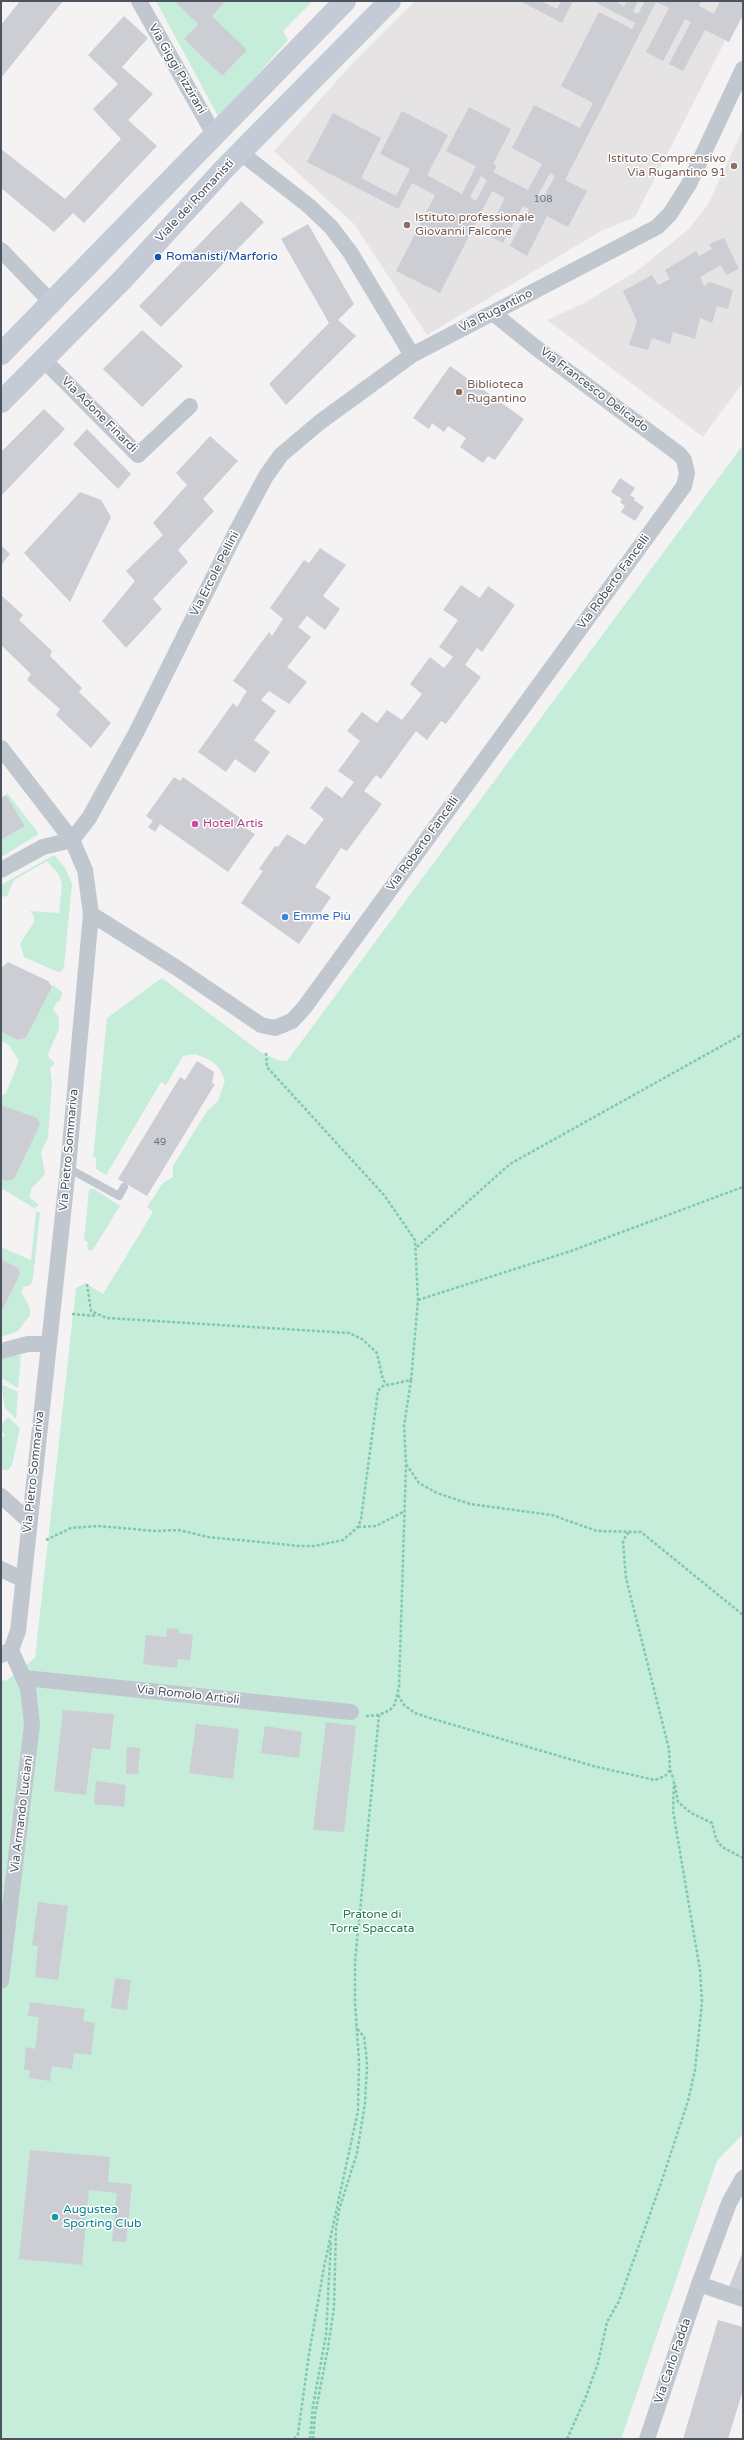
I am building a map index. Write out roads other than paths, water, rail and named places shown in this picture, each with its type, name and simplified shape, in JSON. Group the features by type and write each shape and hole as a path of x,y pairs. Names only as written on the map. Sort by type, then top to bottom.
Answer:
{"street":[{"name":"Via Giggi Pizzirani","path":"139,1 215,136"},
{"path":"1,354 345,1"},
{"name":"Viale dei Romanisti","path":"1,402 123,280 241,153 390,1"},
{"name":"Via Rugantino","path":"412,355 642,236 665,220 689,184 743,69"},
{"path":"241,153 309,206 331,227 350,252 412,355"},
{"path":"1,250 51,302"},
{"name":"Via Francesco Delicado","path":"493,312 535,347 678,454 684,460 687,473"},
{"name":"Via Ercole Pellini","path":"72,840 89,818 106,790 266,476 291,445 412,355"},
{"name":"Via Adone Finardi","path":"43,360 138,455 190,406"},
{"name":"Via Roberto Fancelli","path":"90,914 177,968 261,1025 275,1028 292,1022 304,1008 677,496 686,483 687,473"},
{"name":"Via Pietro Sommariva","path":"1,748 72,840 86,870 90,914 68,1168 22,1579 18,1631 6,1653"},
{"path":"1,870 43,848 72,840"},
{"path":"1,1351 28,1344 48,1344"},
{"path":"1,1496 29,1521"},
{"path":"1,1569 22,1579"},
{"name":"Via Armando Luciani","path":"1,1981 32,1731 31,1706 25,1678 6,1653"},
{"name":"Via Romolo Artioli","path":"25,1678 351,1712"},
{"name":"Via Carlo Fadda","path":"647,2439 699,2284 729,2203 743,2178"},
{"path":"699,2284 743,2299"}],"lane":[{"path":"68,1168 119,1196 124,1187"}],"place":[{"name":"Istituto Comprensivo Via Rugantino 91","path":"734,166"},
{"name":"Istituto professionale Giovanni Falcone","path":"407,225"},
{"name":"Romanisti/Marforio","path":"158,257"},
{"name":"Biblioteca Rugantino","path":"459,392"},
{"name":"Hotel Artis","path":"195,824"},
{"name":"Emme Più","path":"285,917"},
{"name":"Augustea Sporting Club","path":"55,2217"}],"park label":[{"name":"Pratone di Torre Spaccata","path":"372,1922"}]}
